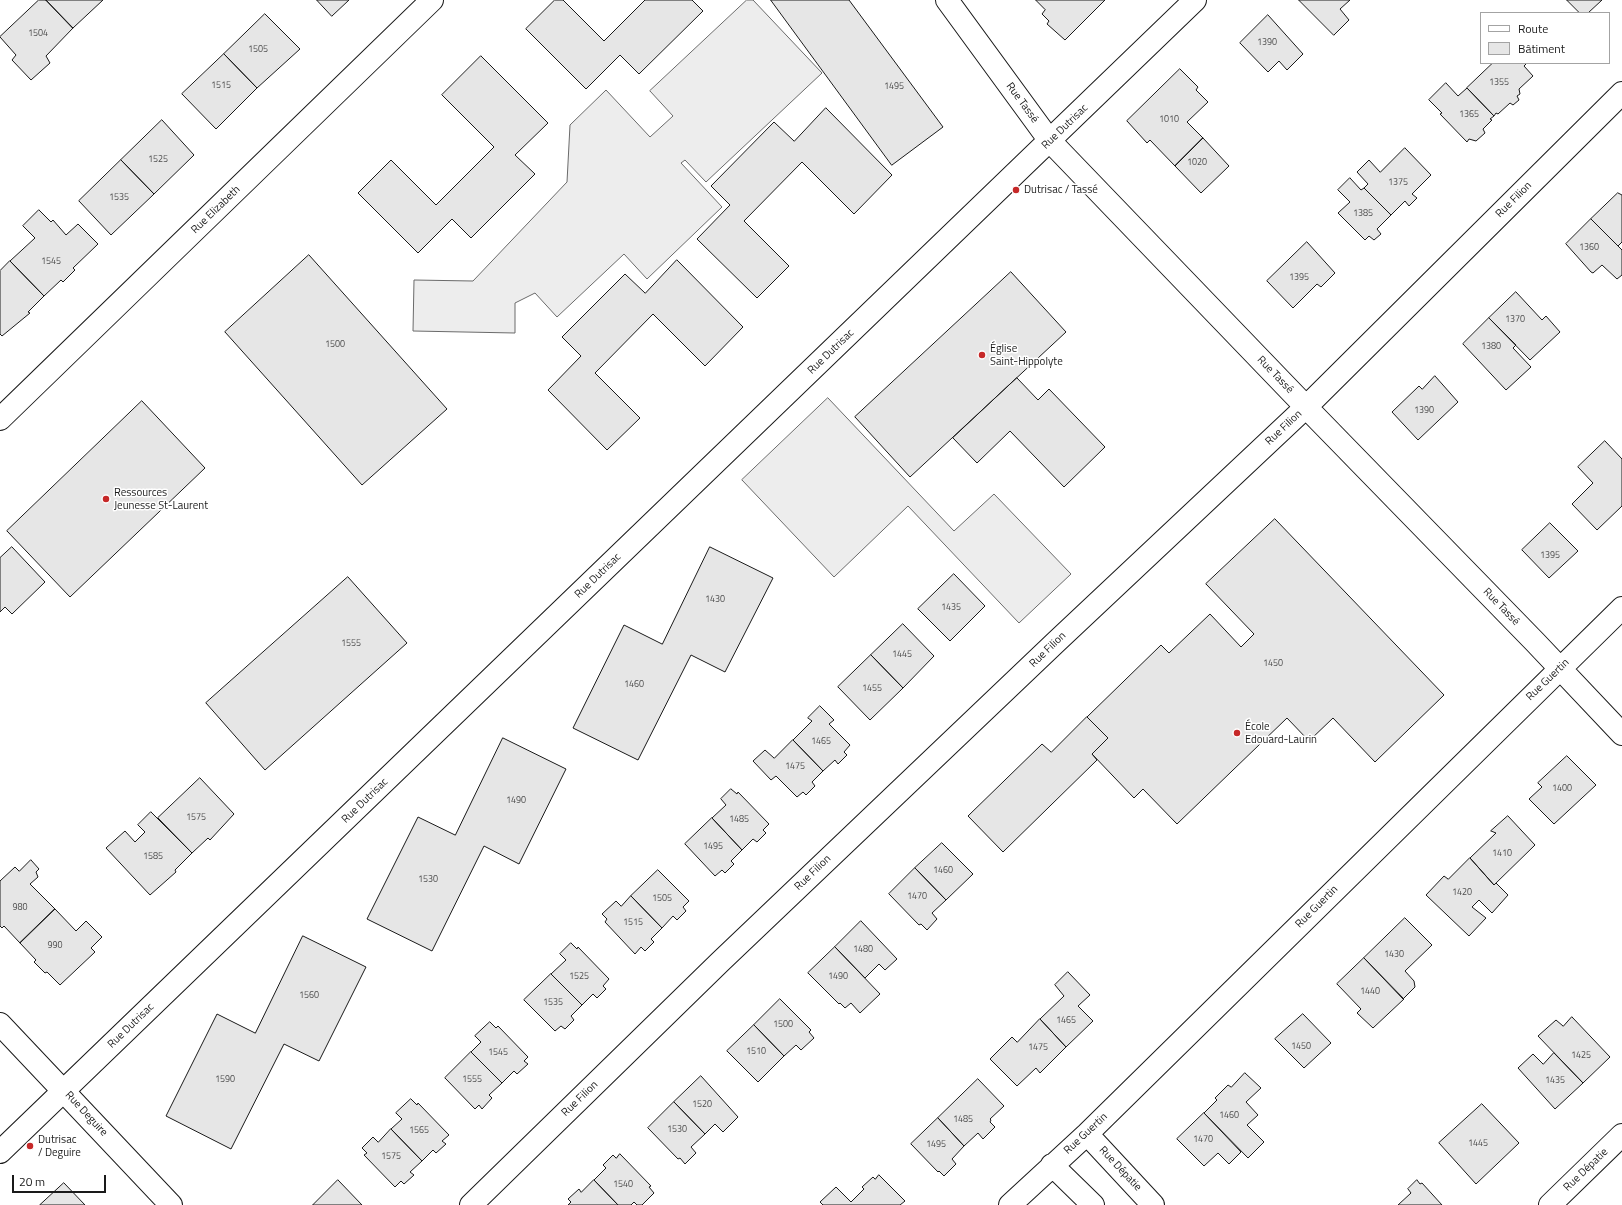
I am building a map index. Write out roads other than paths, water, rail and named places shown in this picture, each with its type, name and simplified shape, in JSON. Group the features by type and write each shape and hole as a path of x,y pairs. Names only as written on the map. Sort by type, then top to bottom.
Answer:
{"street":[{"name":"Rue Elizabeth","path":"0,419 432,0"},
{"name":"Rue Tassé","path":"947,0 1050,141 1622,734"},
{"name":"Rue Dutrisac","path":"0,1152 1195,0"},
{"name":"Rue Filion","path":"472,1205 726,957 1044,653 1306,407 1622,93"},
{"name":"Rue Guertin","path":"1010,1205 1087,1134 1559,668 1622,608"},
{"name":"Rue Deguire","path":"0,1024 171,1205"},
{"name":"Rue Dépatie","path":"1087,1134 1153,1205"},
{"name":"Rue Dépatie","path":"1550,1205 1622,1135"},
{"path":"1052,1165 1093,1205"}],"place":[{"name":"Dutrisac / Tassé","path":"1016,190"},
{"name":"Église Saint-Hippolyte","path":"982,355"},
{"name":"Ressources Jeunesse St-Laurent","path":"106,499"},
{"name":"École Edouard-Laurin","path":"1237,733"},
{"name":"Dutrisac / Deguire","path":"30,1146"}]}
